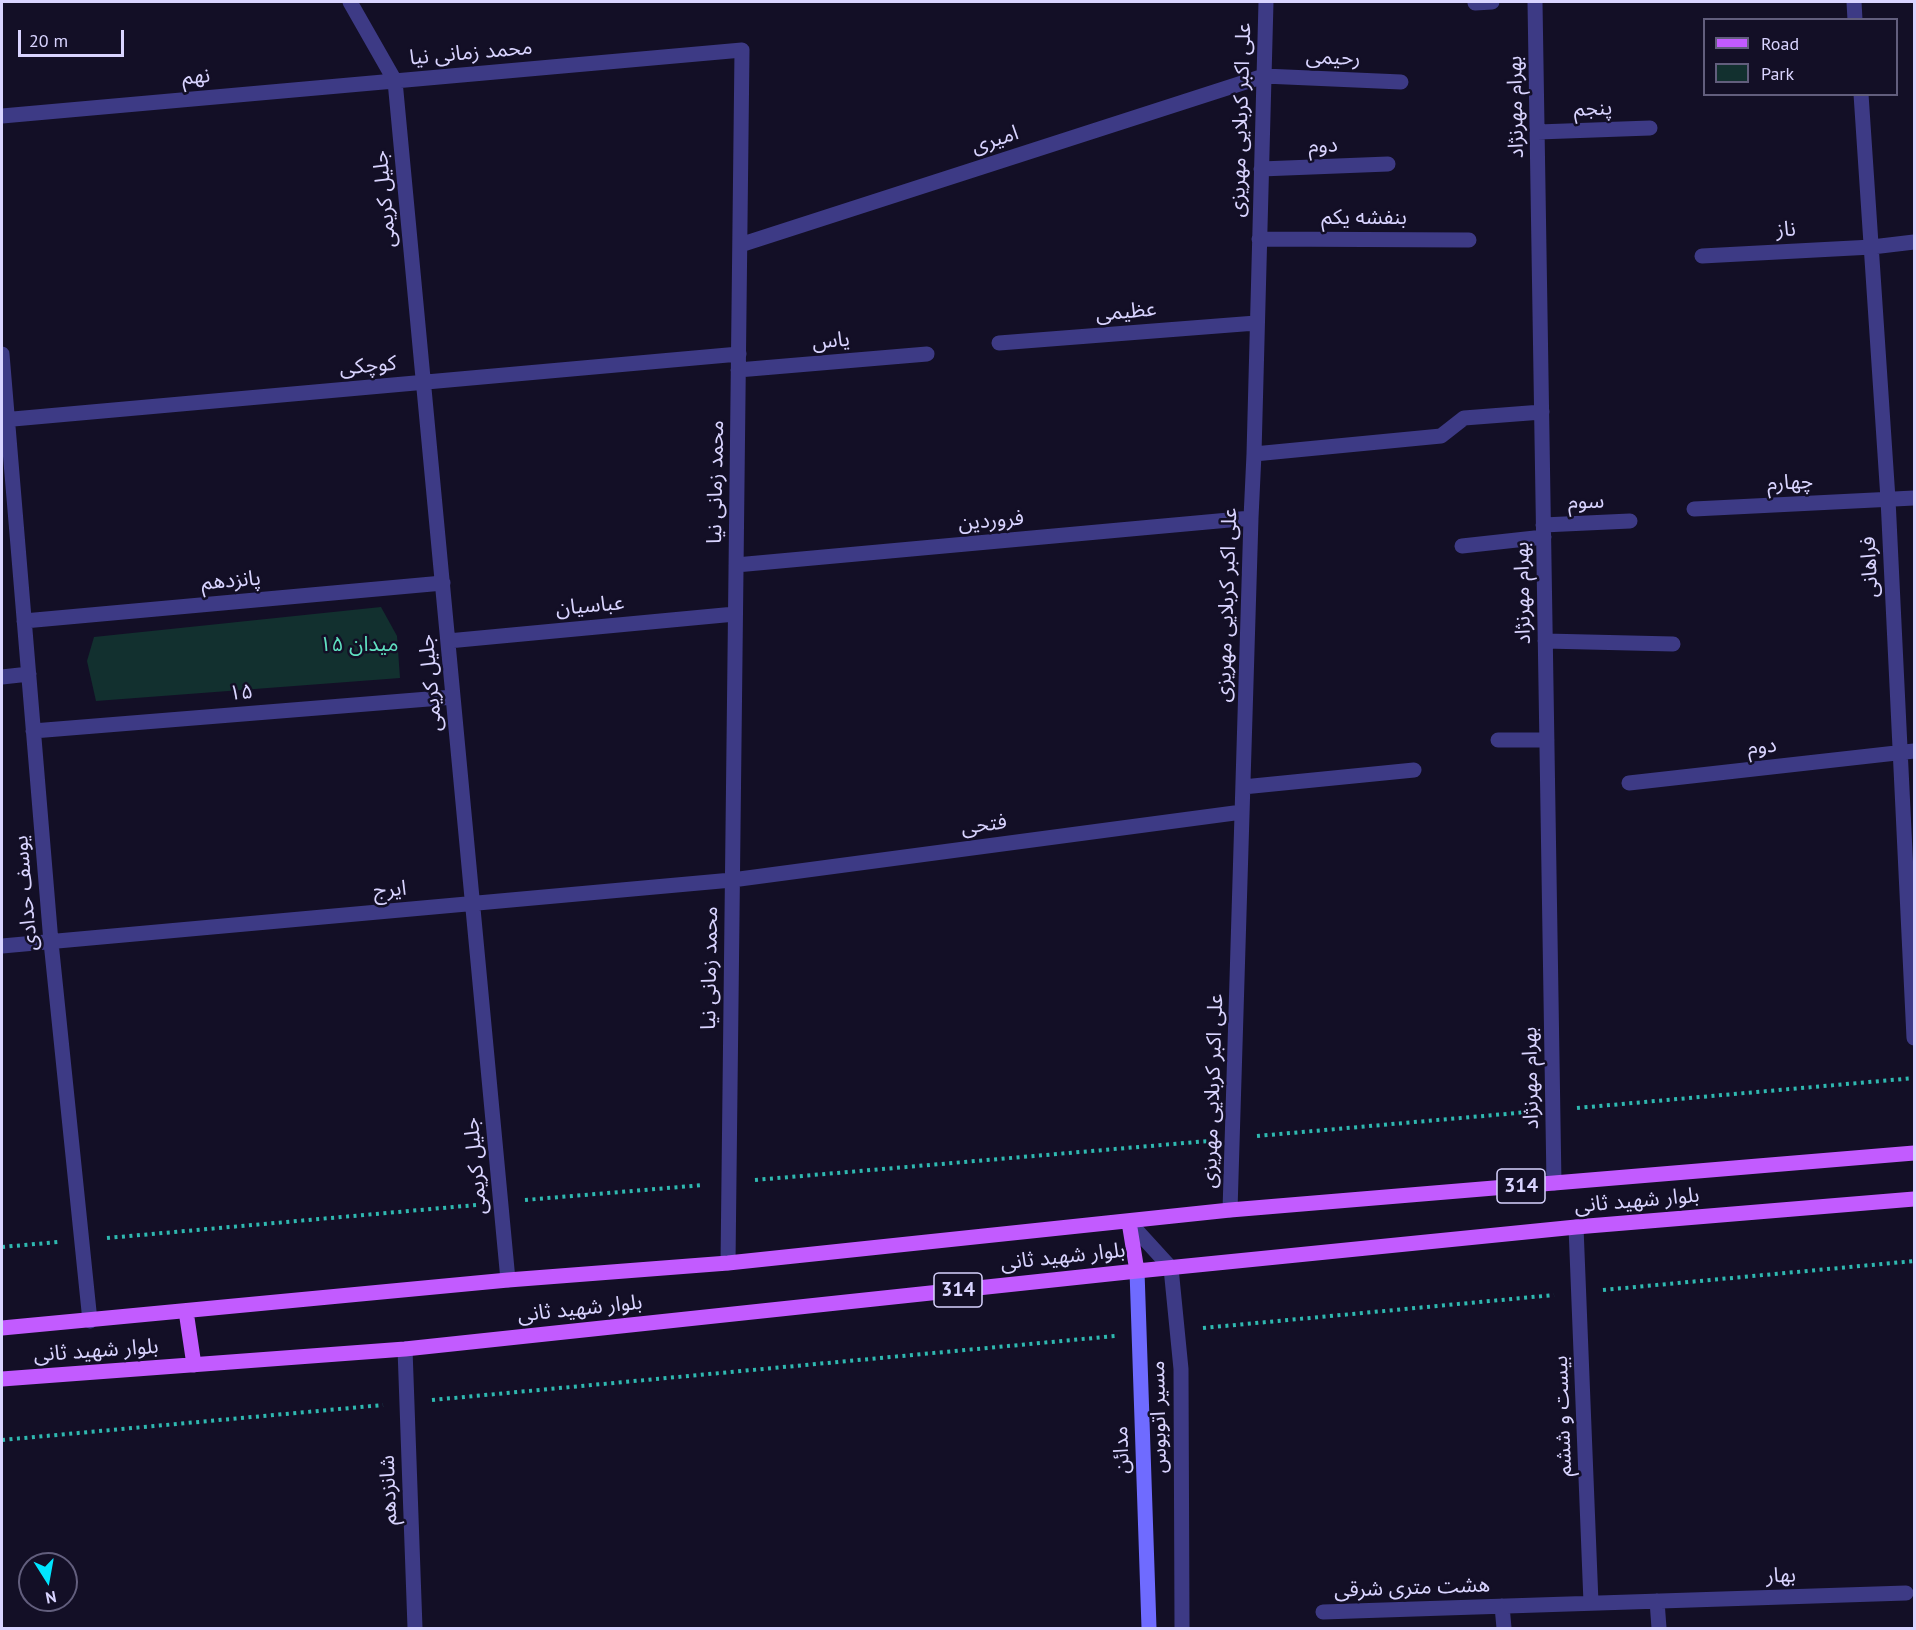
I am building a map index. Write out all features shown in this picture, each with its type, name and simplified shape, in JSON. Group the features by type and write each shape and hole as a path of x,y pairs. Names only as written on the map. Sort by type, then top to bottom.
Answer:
{"main road":[{"name":"بلوار شهید ثانی","path":"2,1328 507,1280 728,1263 1230,1210 1914,1153"},
{"name":"بلوار شهید ثانی","path":"2,1379 405,1349 1576,1227 1914,1199"},
{"path":"1129,1222 1137,1271"},
{"name":"مدائن","path":"1137,1271 1149,1629"},
{"path":"186,1311 194,1365"}],"street":[{"path":"350,2 394,81"},
{"name":"علی اکبر کربلایی مهریزی","path":"1230,1210 1266,2"},
{"path":"1475,3 1492,2"},
{"name":"بهرام مهرنژاد","path":"1535,2 1554,1183"},
{"path":"1854,2 1856,18"},
{"name":"محمد زمانی نیا","path":"394,81 742,50 728,1263"},
{"name":"رحیمی","path":"1264,76 1401,82"},
{"name":"امیری","path":"740,245 1264,76"},
{"name":"نهم","path":"2,116 394,81"},
{"name":"جلیل کریمی","path":"394,81 507,1280"},
{"name":"فراهانی","path":"1861,96 1907,752 1914,1038"},
{"name":"پنجم","path":"1538,132 1650,128"},
{"name":"دوم","path":"1261,169 1388,164"},
{"name":"بنفشه یکم","path":"1259,239 1469,240"},
{"name":"ناز","path":"1702,256 1872,247 1914,242"},
{"name":"عظیمی","path":"999,344 1256,323"},
{"name":"یوسف حدادی","path":"2,354 4,419 29,674 51,942 90,1321"},
{"name":"یاس","path":"738,362 927,354"},
{"name":"کوچکی","path":"4,419 423,382 738,362"},
{"path":"1254,454 1442,435 1464,418 1542,412"},
{"name":"چهارم","path":"1694,508 1914,498"},
{"name":"فروردین","path":"736,566 1251,518"},
{"name":"سوم","path":"1543,531 1630,521"},
{"path":"1462,546 1543,531"},
{"name":"پانزدهم","path":"24,621 442,583"},
{"name":"عباسیان","path":"448,641 735,614"},
{"path":"1545,641 1673,644"},
{"path":"2,677 29,674"},
{"name":"۱۵","path":"33,731 453,697"},
{"path":"1498,740 1547,740"},
{"name":"دوم","path":"1629,783 1907,752"},
{"path":"1243,787 1414,770"},
{"name":"فتحی","path":"732,880 1242,812"},
{"name":"ایرج","path":"2,946 732,880"},
{"path":"1129,1222 1171,1268"},
{"name":"بیست و ششم","path":"1576,1227 1591,1603"},
{"name":"مسیر اتوبوس","path":"1171,1268 1180,1369 1182,1629"},
{"name":"شانزدهم","path":"405,1349 415,1629"},
{"name":"بهار","path":"1591,1603 1906,1593"},
{"path":"1657,1601 1659,1629"},
{"name":"هشت متری شرقی","path":"1323,1612 1591,1603"},
{"path":"1502,1606 1504,1629"}],"path":[{"path":"2,1247 1914,1078"},
{"path":"1177,1330 1914,1261"},
{"path":"2,1440 1139,1333"}],"green space":[{"name":"میدان ۱۵","path":"381,607 397,636 400,678 96,701 87,661 94,637"}]}
